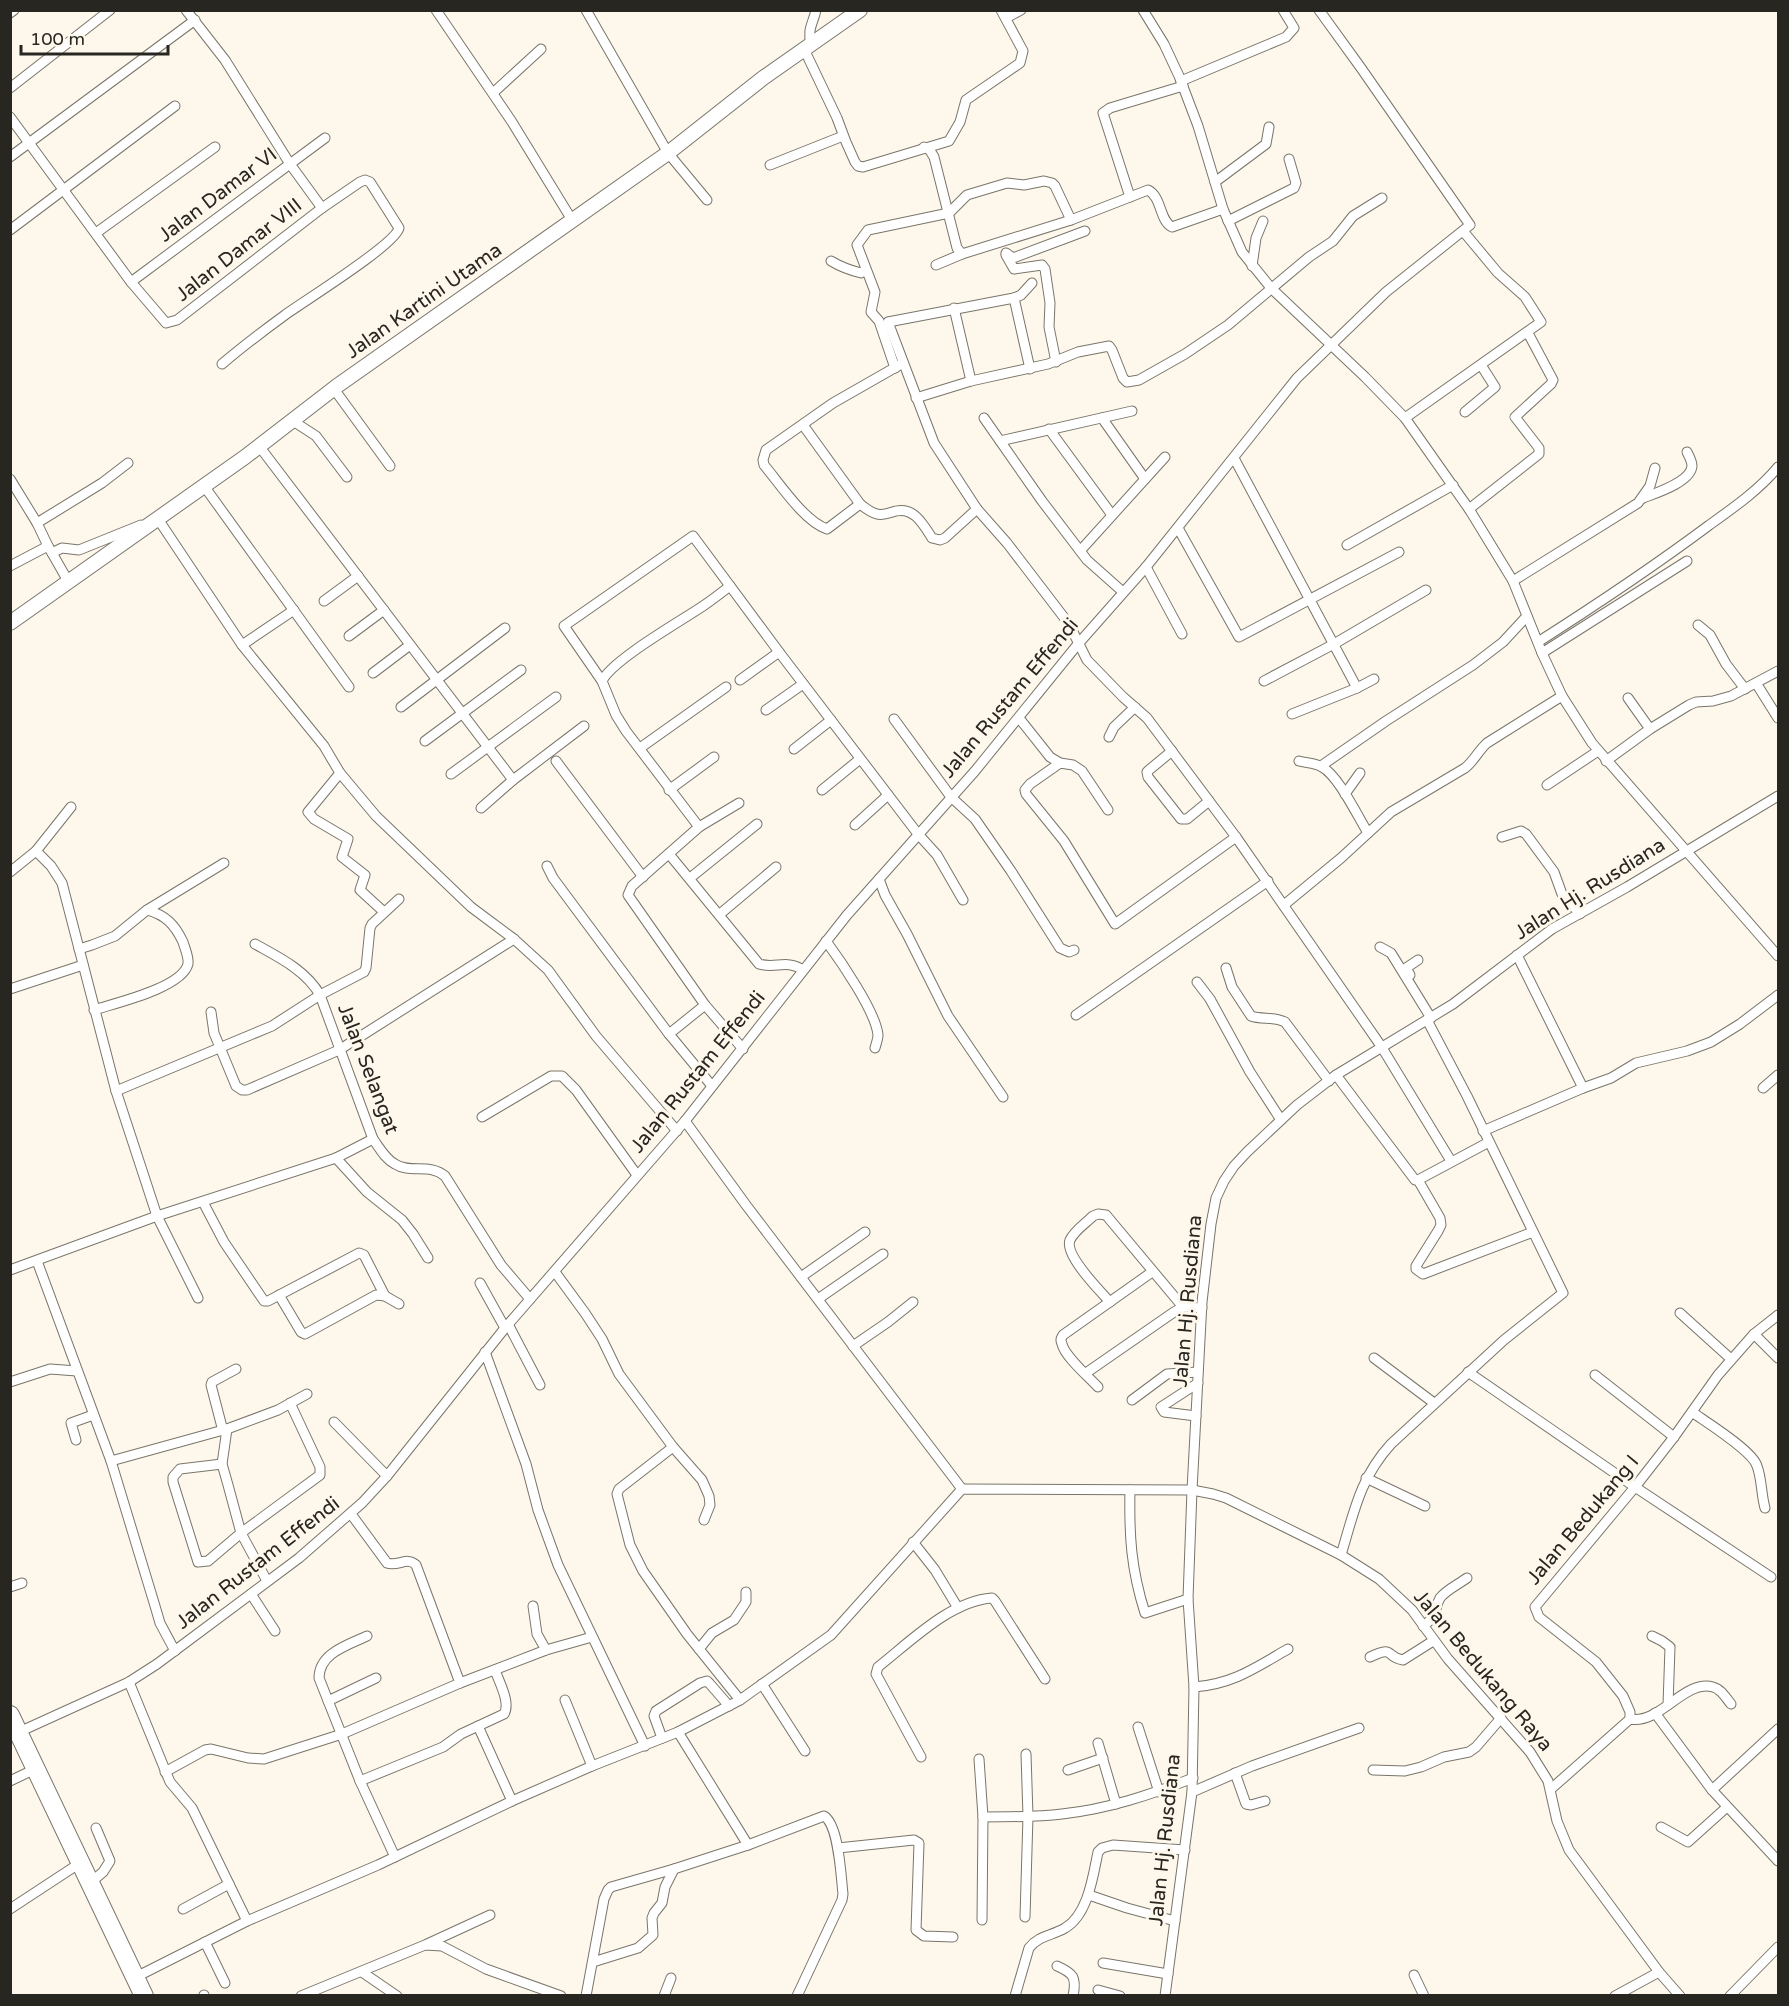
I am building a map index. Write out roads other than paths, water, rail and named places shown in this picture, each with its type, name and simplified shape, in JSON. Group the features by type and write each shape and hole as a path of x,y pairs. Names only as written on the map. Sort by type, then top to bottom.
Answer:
{"highway":[{"path":"10,1715 143,1995"}],"street":[{"path":"10,13 14,10"},
{"path":"10,88 110,10"},
{"path":"186,10 225,60 290,164 322,208"},
{"path":"436,10 513,122 572,220"},
{"path":"586,10 668,153 707,200"},
{"path":"816,10 809,29 807,47 855,162 858,166 863,167 949,141 960,122 966,100 1020,63 1023,51 1004,14 1021,10"},
{"name":"Jalan Kartini Utama","path":"10,623 204,486 334,389 668,153 717,113 860,10"},
{"path":"1143,10 1164,44 1182,83 1198,126 1227,221 1242,252 1271,288 1405,418 1469,509 1513,581 1562,696 1598,751 1779,956"},
{"path":"1130,197 1103,113 1110,108 1182,83 1286,37 1294,28 1283,10"},
{"path":"1319,10 1470,225 1463,231 1498,273 1525,297 1541,322 1405,418"},
{"path":"10,157 195,20"},
{"path":"493,93 541,49"},
{"path":"10,230 175,106"},
{"path":"10,117 131,282"},
{"path":"1215,182 1266,144 1269,127"},
{"path":"770,165 843,136"},
{"name":"Jalan Damar VI","path":"131,282 325,138"},
{"path":"96,233 215,147"},
{"path":"924,147 929,149 934,158 957,248 962,254"},
{"path":"1227,221 1294,188 1296,183 1289,159"},
{"name":"Jalan Damar VIII","path":"131,282 166,323 177,320 322,208 360,182 366,180 370,183 399,228 399,232 373,254 284,316 222,364"},
{"path":"1071,220 1055,186 1044,181 1024,185 1007,183 967,195 949,213 868,230 857,245 874,292 871,312 879,321 916,398 934,443 977,509 1007,543 1069,624 1087,660 1148,718 1239,840 1382,1046 1451,1161"},
{"path":"936,265 962,254 1071,220 1151,190 1166,223 1172,227 1223,209"},
{"path":"916,398 971,381 1056,362 1078,352 1109,346 1123,378 1127,382 1139,380 1185,354 1228,325 1309,257 1332,241 1353,216 1382,198"},
{"path":"1252,266 1256,238 1263,221"},
{"path":"1006,255 1013,258 1085,231"},
{"name":"Jalan Rustam Effendi","path":"19,1732 129,1682 175,1651 299,1558 351,1514 387,1476 507,1326 685,1121 802,970 1146,567 1297,378 1386,292 1463,231"},
{"path":"1002,242 1014,269 1042,265 1045,269 1050,303 1049,327 1056,362"},
{"path":"831,261 841,267 861,273 865,270"},
{"path":"899,366 888,322 1014,298 1021,295 1032,283"},
{"path":"1014,298 1030,369"},
{"path":"954,308 971,381"},
{"path":"1469,509 1539,454 1539,448 1515,417 1553,380 1528,333"},
{"path":"1465,411 1495,387 1481,365"},
{"path":"860,504 830,528 824,528 808,518 764,465 763,459 766,450 833,403 899,366"},
{"path":"334,389 390,466"},
{"path":"1000,441 1132,411"},
{"path":"984,418 1087,560 1123,592"},
{"path":"1102,418 1145,479"},
{"path":"293,421 316,436 347,477"},
{"path":"803,425 860,504 876,514 883,515 901,510 913,513 932,537 940,540 977,509"},
{"path":"1049,429 1112,515"},
{"path":"259,446 513,780"},
{"path":"1643,498 1665,490 1690,472 1692,462 1687,452"},
{"path":"1080,551 1165,457"},
{"path":"1234,458 1357,688"},
{"path":"37,523 102,483 128,463"},
{"path":"1537,640 1637,578 1741,501 1779,467"},
{"path":"1513,581 1638,503 1650,486 1655,468"},
{"path":"10,478 68,581"},
{"path":"1347,545 1453,485"},
{"path":"204,486 349,687"},
{"path":"10,566 50,550 62,548 79,550 158,519 242,645 324,746 340,773 376,816 471,907 514,939 548,970 596,1036 676,1131"},
{"path":"1178,528 1239,637 1399,552"},
{"path":"699,827 669,790 616,715 602,681 564,626 693,536 802,684 918,834 937,855 963,900"},
{"path":"1542,653 1687,561"},
{"path":"1146,567 1182,634"},
{"path":"324,601 358,576"},
{"path":"602,681 605,674 643,645 706,605 729,586"},
{"path":"1264,681 1334,644 1426,590"},
{"path":"242,645 294,610"},
{"path":"349,636 384,610"},
{"path":"1328,772 1386,721 1473,665 1528,619"},
{"path":"1698,625 1710,634 1726,664 1744,689"},
{"path":"401,707 505,628"},
{"path":"373,673 410,645"},
{"path":"740,680 778,652"},
{"path":"425,741 521,670"},
{"path":"1606,761 1650,729 1689,705 1696,702 1720,700 1779,671"},
{"path":"1292,714 1374,679"},
{"path":"1756,682 1779,718"},
{"path":"766,710 802,684"},
{"path":"640,748 726,687"},
{"path":"1284,904 1341,858 1391,812 1465,768 1487,743 1562,696"},
{"path":"451,774 556,697"},
{"path":"1628,698 1650,729"},
{"path":"1109,737 1114,727 1135,707"},
{"path":"1019,718 1050,757 1060,763 1073,765 1082,771 1108,810"},
{"path":"894,719 951,797 975,819 1060,948 1069,952 1074,950"},
{"path":"794,749 831,720"},
{"path":"481,808 513,780 584,726"},
{"path":"1172,751 1147,772 1148,777 1181,819 1187,819 1209,801"},
{"path":"1547,785 1598,751"},
{"path":"669,790 714,757"},
{"path":"822,790 860,759"},
{"path":"556,761 643,876"},
{"path":"1299,761 1328,772 1345,794 1368,833"},
{"path":"1060,763 1030,784 1025,790 1026,794 1064,840 1115,924 1239,840"},
{"path":"340,773 308,812 314,819 348,839 342,857 364,873 365,878 360,890 384,912"},
{"path":"1345,794 1360,773"},
{"path":"855,825 888,795"},
{"name":"Jalan Hj. Rusdiana","path":"1165,1995 1192,1792 1194,1687 1188,1599 1202,1308 1211,1224 1216,1198 1224,1181 1234,1166 1281,1120 1333,1078 1382,1046 1453,1005 1552,929 1779,796"},
{"path":"740,803 699,827 632,886 628,895 705,1005 743,1049"},
{"path":"10,872 36,851 71,807"},
{"path":"690,878 757,824"},
{"path":"1502,837 1521,831 1526,834 1554,872 1562,894 1580,914"},
{"path":"36,851 62,883 117,1091 157,1216 198,1298"},
{"path":"669,854 759,964 766,966 790,964 802,970"},
{"path":"79,949 115,936 147,910 224,863"},
{"path":"547,866 553,878 669,1034 712,1086"},
{"path":"720,914 777,867"},
{"path":"879,879 885,895 908,934 948,1016 1003,1097"},
{"path":"1076,1015 1268,881"},
{"path":"117,1091 272,1026 366,969 370,928 399,899"},
{"path":"94,1010 158,989 177,978 185,970 189,962 176,927 171,921 147,910"},
{"path":"211,1012 214,1033 236,1086 247,1090 339,1050 514,939"},
{"path":"826,941 841,961 869,1010 878,1031 875,1048"},
{"path":"255,944 290,964 315,985 320,995"},
{"path":"1380,947 1391,954 1431,1018"},
{"path":"1517,955 1583,1088"},
{"path":"1341,1555 1366,1478 1380,1456 1468,1371 1563,1293 1406,968 1418,960"},
{"path":"10,989 83,965"},
{"path":"1226,968 1232,987 1251,1016 1279,1019 1285,1022 1413,1178 1418,1180 1440,1218 1441,1225 1416,1264 1416,1269 1423,1274 1533,1232"},
{"path":"1197,982 1210,999 1250,1072 1281,1120"},
{"name":"Jalan Selangat","path":"320,995 373,1139 396,1166 432,1169 445,1176 501,1265 530,1299"},
{"path":"1483,1131 1583,1088 1617,1076 1621,1071 1636,1063 1687,1051 1711,1042 1779,995"},
{"path":"669,1034 705,1005"},
{"path":"1763,1088 1779,1075"},
{"path":"482,1117 551,1076 562,1076 576,1090 637,1175"},
{"path":"136,1977 247,1921 395,1857 512,1801 678,1732 740,1700 831,1635 962,1490 685,1121"},
{"path":"10,1270 157,1216 336,1158 373,1139"},
{"path":"1418,1180 1489,1142"},
{"path":"336,1158 367,1192 402,1220 428,1258"},
{"path":"203,1202 225,1242 261,1297 266,1301 359,1253 364,1255 385,1296"},
{"path":"1110,1302 1081,1268 1070,1249 1071,1238 1093,1216 1098,1214 1106,1215 1182,1307"},
{"path":"801,1277 865,1232"},
{"path":"818,1299 883,1254"},
{"path":"37,1261 111,1461 160,1623 175,1651"},
{"path":"555,1272 602,1339 619,1374 673,1447 702,1480 710,1505 704,1520"},
{"path":"1098,1387 1063,1347 1061,1338 1152,1272"},
{"path":"480,1283 540,1384"},
{"path":"279,1295 301,1332 305,1334 376,1295 385,1296 399,1304"},
{"path":"853,1346 913,1302"},
{"path":"1086,1373 1182,1307 1202,1308"},
{"path":"1680,1313 1731,1359"},
{"name":"Jalan Bedukang I","path":"1630,1719 1630,1712 1623,1696 1599,1665 1539,1617 1535,1608 1635,1487 1731,1359 1754,1334 1779,1315"},
{"path":"1754,1334 1779,1358"},
{"path":"485,1352 526,1464 538,1510 558,1565 645,1746"},
{"path":"1374,1358 1434,1403"},
{"path":"10,1382 50,1369 77,1371"},
{"path":"236,1369 212,1382 211,1385 225,1430 222,1464 241,1533 267,1581"},
{"path":"1468,1371 1635,1487 1771,1577"},
{"path":"1132,1400 1167,1374 1198,1372"},
{"path":"1595,1375 1674,1437"},
{"path":"1196,1416 1164,1412 1161,1407 1198,1383"},
{"path":"111,1461 225,1430 307,1394"},
{"path":"222,1464 180,1469 173,1477 196,1560 202,1563 208,1561 241,1533 321,1475 320,1467 290,1403"},
{"path":"1692,1412 1724,1434 1755,1460 1765,1508"},
{"path":"76,1440 71,1423 93,1415"},
{"path":"334,1422 387,1476"},
{"path":"673,1447 621,1487 617,1494 626,1531 635,1558 653,1588 740,1700"},
{"path":"1366,1478 1425,1506"},
{"name":"Jalan Bedukang Raya","path":"962,1490 1202,1491 1226,1498 1341,1555 1378,1579 1412,1610 1433,1641 1530,1752 1551,1789 1557,1821 1569,1850 1659,1972 1680,1995"},
{"path":"1130,1490 1129,1536 1135,1582 1144,1613 1188,1599"},
{"path":"351,1514 387,1563 396,1564 406,1560 416,1565 460,1683"},
{"path":"913,1542 958,1608"},
{"path":"1423,1626 1435,1616 1439,1601 1443,1596 1467,1578"},
{"path":"10,1587 22,1583"},
{"path":"699,1649 712,1633 735,1620 746,1602 746,1592"},
{"path":"251,1594 276,1631"},
{"path":"921,1757 876,1674 878,1667 943,1617 958,1608 988,1599 995,1601 1046,1679"},
{"path":"533,1606 537,1634 546,1650"},
{"path":"367,1635 328,1655 319,1670 318,1678 360,1781 395,1857"},
{"path":"1652,1636 1670,1647 1668,1705"},
{"path":"165,1772 211,1749 248,1758 264,1759 342,1734 460,1683 546,1650 592,1637"},
{"path":"1370,1657 1386,1651 1395,1658 1403,1659 1433,1641"},
{"path":"1194,1687 1228,1682 1288,1649"},
{"path":"360,1781 443,1747 453,1738 506,1712 506,1704 495,1670"},
{"path":"328,1701 376,1678"},
{"path":"662,1738 654,1716 656,1711 704,1681 710,1684 729,1706"},
{"path":"129,1682 165,1772 174,1787 192,1808 247,1921"},
{"path":"762,1684 805,1751"},
{"path":"1551,1789 1630,1719 1645,1719 1687,1693 1707,1686 1719,1690 1731,1704"},
{"path":"565,1700 592,1766"},
{"path":"1655,1713 1712,1790 1779,1861"},
{"path":"1373,1770 1405,1772 1444,1757 1469,1752 1502,1718"},
{"path":"478,1726 512,1801"},
{"path":"1138,1727 1159,1792"},
{"path":"1192,1792 1235,1773 1359,1728"},
{"path":"1712,1790 1779,1729"},
{"path":"678,1732 748,1845"},
{"path":"1098,1743 1116,1804"},
{"path":"1025,1917 1028,1816 1026,1754"},
{"path":"1068,1770 1103,1758"},
{"path":"980,1759 983,1817 982,1920"},
{"path":"10,1781 35,1769"},
{"path":"1235,1773 1246,1804 1265,1801"},
{"path":"983,1817 1061,1814 1116,1804 1159,1792 1192,1778"},
{"path":"1661,1827 1688,1842 1727,1807"},
{"path":"586,1995 604,1899 608,1890 616,1884 674,1869 748,1845 824,1816 829,1820 838,1848 843,1894 797,1995"},
{"path":"90,1883 103,1872 110,1861 96,1828"},
{"path":"838,1848 917,1841 921,1845 916,1930 924,1936 953,1937"},
{"path":"1015,1995 1029,1948 1040,1938 1064,1930 1070,1925 1089,1895 1098,1852 1102,1848 1113,1845 1185,1850"},
{"path":"10,1909 81,1863"},
{"path":"593,1962 638,1947 653,1935 652,1918 662,1903 665,1887 674,1869"},
{"path":"183,1909 229,1884"},
{"path":"1089,1895 1175,1921"},
{"path":"301,1995 362,1972 490,1915"},
{"path":"205,1942 225,1983"},
{"path":"425,1945 442,1947 486,1969 561,1995"},
{"path":"1730,1995 1778,1948"},
{"path":"1102,1963 1168,1974"},
{"path":"1056,1966 1071,1973 1074,1978 1076,1985 1073,1995"},
{"path":"362,1972 397,1995"},
{"path":"1615,1995 1659,1972"},
{"path":"1414,1975 1424,1995"},
{"path":"664,1995 671,1978"},
{"path":"1098,1990 1120,1995"}]}
